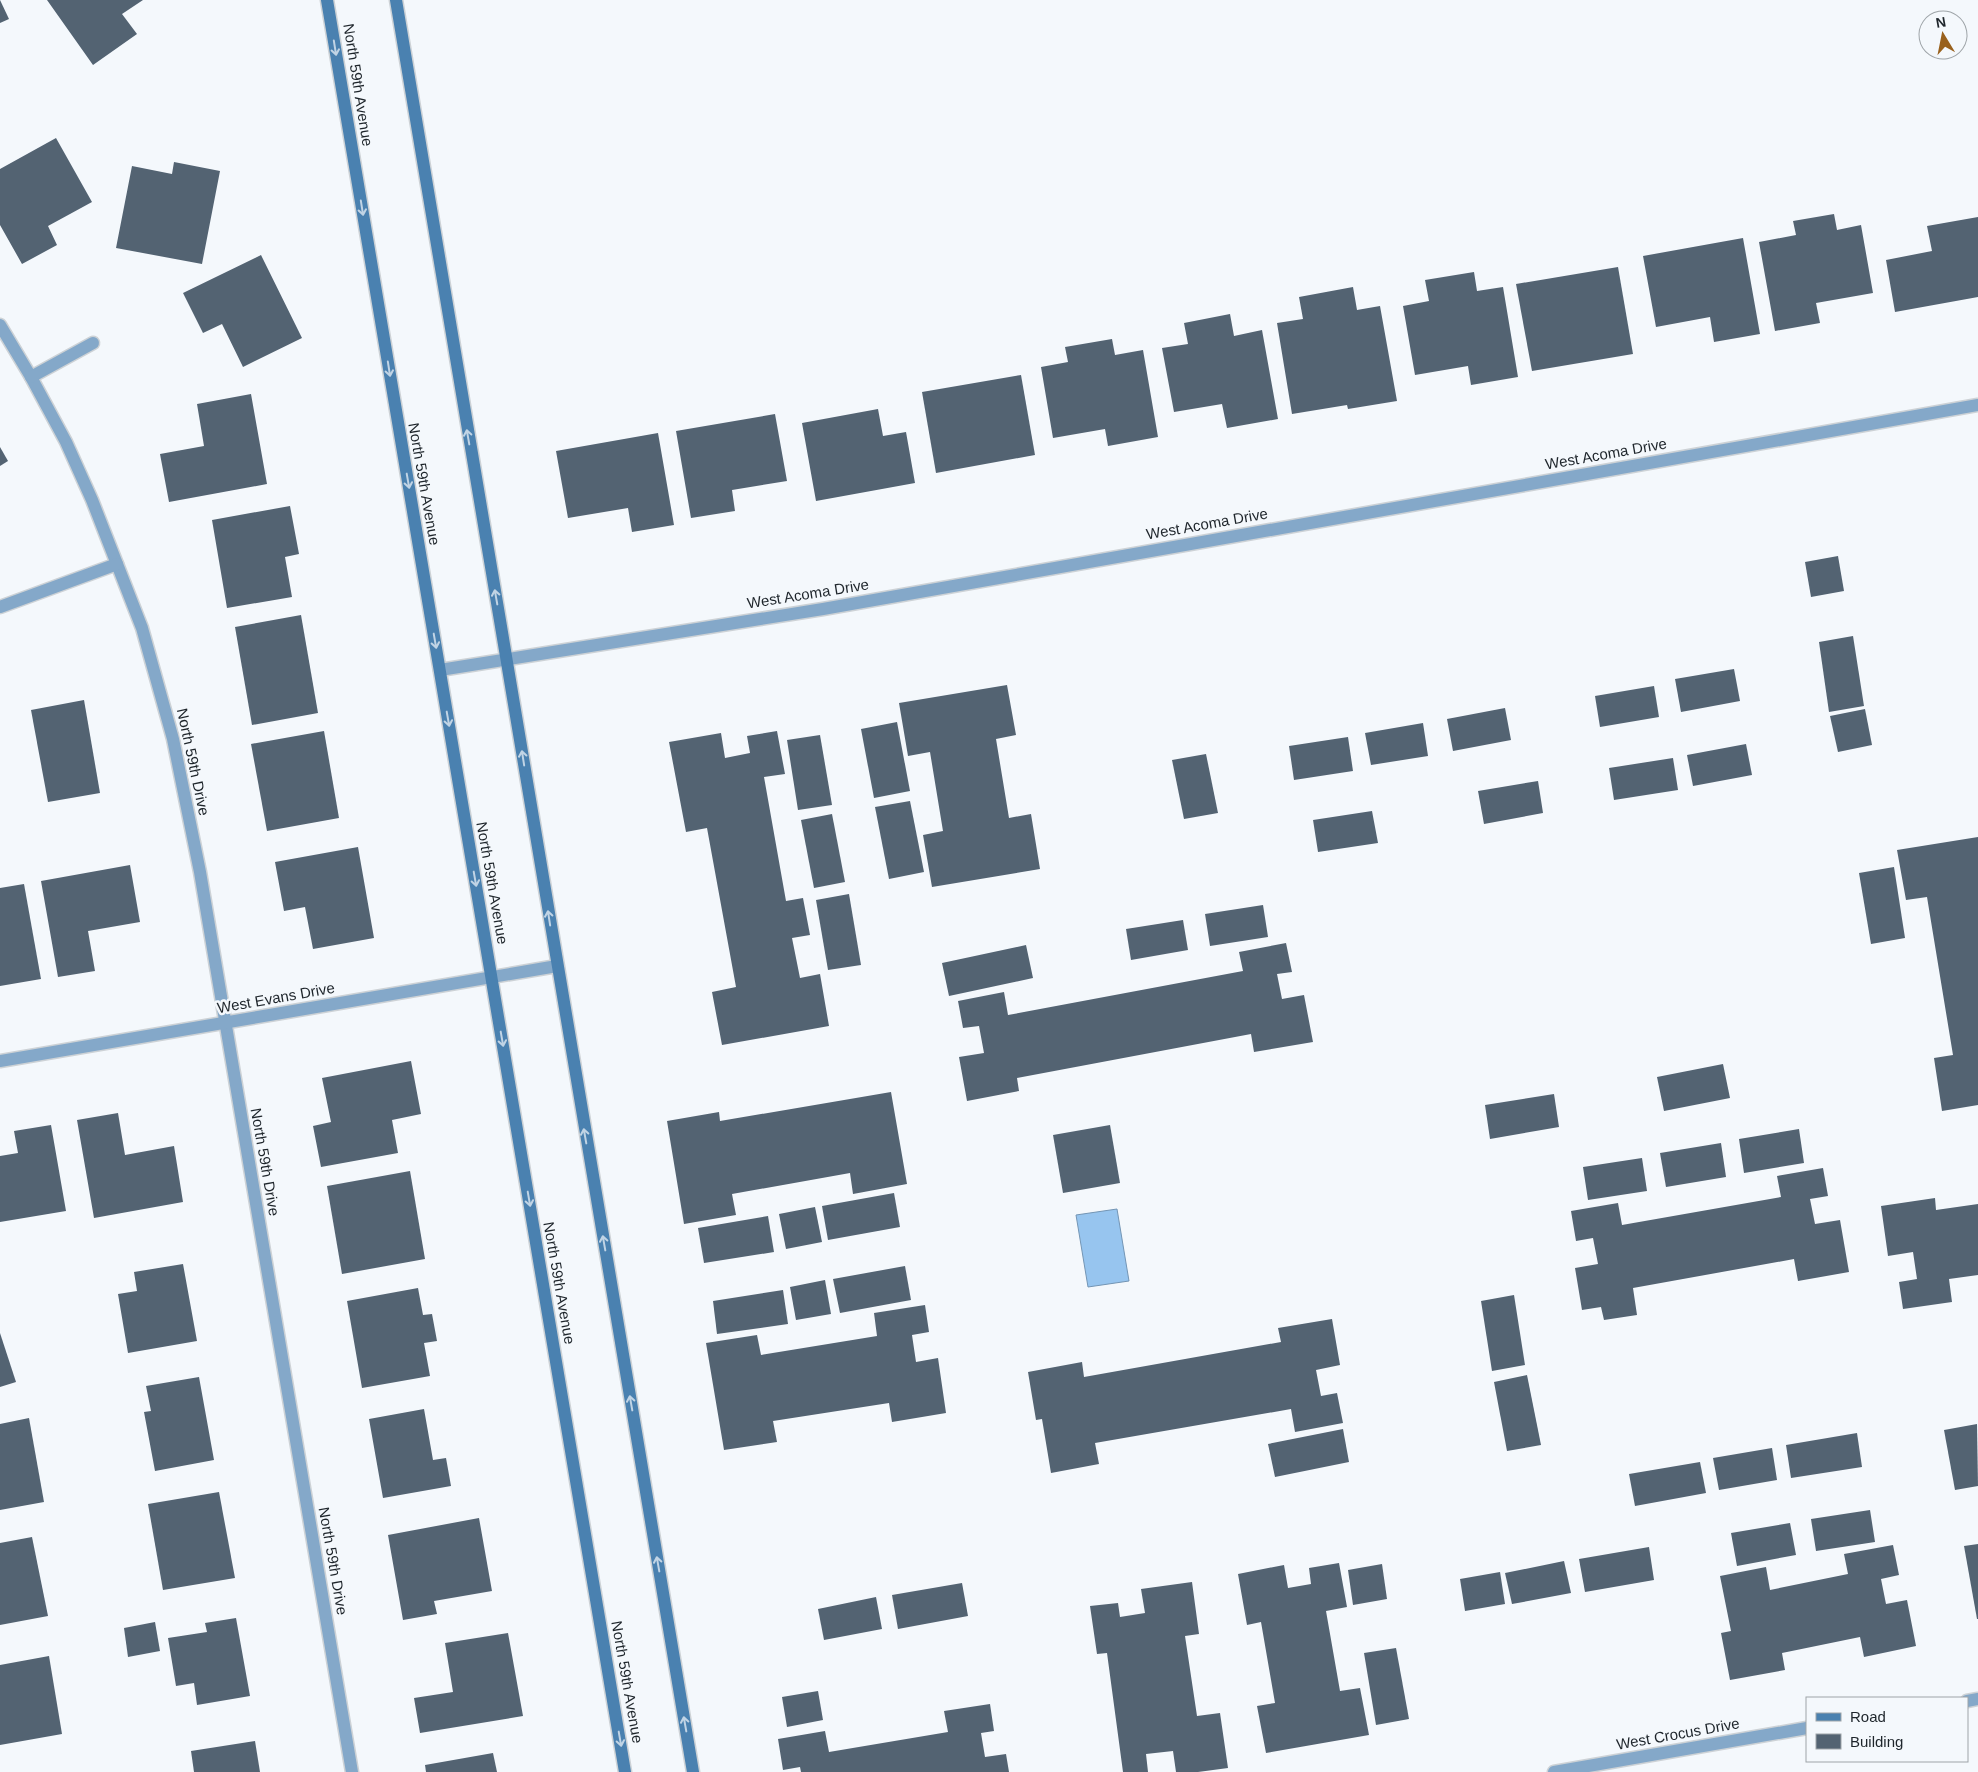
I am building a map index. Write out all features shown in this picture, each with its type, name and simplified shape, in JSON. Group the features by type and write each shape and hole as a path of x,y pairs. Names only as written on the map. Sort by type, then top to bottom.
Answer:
{"main road":[{"name":"North 59th Avenue","path":"327,0 625,1772"},
{"path":"396,0 693,1772"}],"street":[{"name":"North 59th Drive","path":"0,325 66,442 92,500 142,628 173,739 200,872 352,1772"},
{"path":"31,377 93,344"},
{"name":"West Acoma Drive","path":"440,670 823,609 1978,405"},
{"path":"0,608 118,564"},
{"name":"West Evans Drive","path":"0,1061 557,966"},
{"name":"West Crocus Drive","path":"1554,1772 1606,1768 1806,1728"}],"water":[{"path":"1117,1209 1129,1281 1088,1287 1076,1215"}],"building":[{"path":"0,0 9,19 0,23"},
{"path":"47,0 143,0 122,14 137,34 93,65"},
{"path":"56,138 92,202 48,226 57,245 22,264 0,225 0,169"},
{"path":"174,162 220,171 202,264 116,248 132,166 172,174"},
{"path":"1834,214 1837,230 1861,225 1873,293 1816,303 1820,323 1775,331 1759,242 1796,235 1793,221"},
{"path":"1978,217 1978,297 1895,312 1886,260 1932,251 1927,226"},
{"path":"1743,238 1760,334 1714,342 1710,317 1656,327 1643,256"},
{"path":"261,255 302,338 243,367 222,324 203,333 183,293"},
{"path":"1618,267 1633,354 1532,371 1516,284"},
{"path":"1474,272 1477,291 1503,287 1518,377 1471,385 1468,366 1415,375 1403,306 1429,301 1425,280"},
{"path":"1353,287 1357,310 1380,306 1397,401 1348,409 1347,405 1292,414 1277,323 1303,319 1299,297"},
{"path":"1230,314 1234,336 1262,330 1278,419 1227,428 1222,404 1174,412 1162,348 1188,344 1184,323"},
{"path":"1112,339 1115,355 1143,350 1158,437 1108,446 1105,429 1053,438 1041,367 1068,362 1065,347"},
{"path":"1021,375 1035,455 936,473 922,392"},
{"path":"251,394 267,484 169,502 160,454 204,446 197,404"},
{"path":"878,409 883,436 906,432 915,483 816,501 802,423"},
{"path":"775,414 787,481 732,490 735,511 691,518 676,431"},
{"path":"658,433 674,525 632,532 628,508 568,518 556,451"},
{"path":"0,447 8,461 0,466"},
{"path":"290,506 299,554 285,557 292,597 227,608 212,520"},
{"path":"1838,556 1844,591 1811,597 1805,562"},
{"path":"301,615 318,713 252,725 235,627"},
{"path":"1853,636 1864,706 1829,712 1819,642"},
{"path":"1734,669 1740,701 1681,712 1675,679"},
{"path":"1007,685 1016,735 996,739 1009,818 1031,814 1040,869 932,887 923,835 943,831 930,752 908,756 899,703"},
{"path":"1654,686 1659,717 1600,727 1595,696"},
{"path":"84,700 100,793 48,802 31,710"},
{"path":"1505,708 1511,740 1453,751 1447,719"},
{"path":"1865,709 1872,745 1838,752 1830,716"},
{"path":"897,722 910,791 874,798 861,729"},
{"path":"1423,723 1428,756 1371,765 1365,733"},
{"path":"324,731 339,818 267,831 251,744"},
{"path":"777,731 785,774 764,777 786,901 803,898 810,935 792,938 800,978 820,974 829,1026 722,1045 712,992 736,987 707,828 686,832 669,742 721,733 725,758 750,753 747,736"},
{"path":"820,735 832,805 798,810 787,740"},
{"path":"1348,737 1353,771 1294,780 1289,746"},
{"path":"1746,744 1752,775 1693,786 1687,755"},
{"path":"1206,754 1218,813 1184,819 1172,760"},
{"path":"1673,758 1678,790 1614,800 1609,768"},
{"path":"1538,781 1543,813 1484,824 1478,791"},
{"path":"910,801 924,872 889,879 875,807"},
{"path":"1372,811 1378,843 1318,852 1313,820"},
{"path":"832,814 845,882 814,888 801,820"},
{"path":"1978,837 1978,1105 1942,1111 1934,1058 1953,1055 1927,897 1906,900 1897,850"},
{"path":"358,847 374,938 313,949 305,907 284,911 275,862"},
{"path":"130,865 140,922 88,931 95,971 58,977 41,881"},
{"path":"1894,867 1905,938 1871,944 1859,873"},
{"path":"24,884 41,979 0,986 0,888"},
{"path":"849,894 861,965 828,970 816,900"},
{"path":"1263,905 1268,937 1210,946 1205,914"},
{"path":"1183,920 1188,950 1131,960 1126,929"},
{"path":"1286,943 1292,972 1277,974 1282,999 1304,995 1313,1042 1254,1052 1251,1034 1017,1078 1019,1091 967,1101 959,1057 984,1053 979,1026 963,1028 958,1001 1004,992 1008,1015 1243,971 1239,952"},
{"path":"1026,945 1033,978 949,996 942,963"},
{"path":"411,1061 421,1114 392,1120 398,1153 321,1167 313,1126 331,1122 322,1078"},
{"path":"1723,1064 1730,1098 1664,1111 1657,1077"},
{"path":"891,1092 907,1184 853,1194 850,1173 732,1194 736,1215 684,1224 667,1121 719,1112 720,1121"},
{"path":"1554,1094 1559,1127 1490,1139 1485,1105"},
{"path":"118,1113 125,1155 174,1146 183,1202 94,1218 77,1120"},
{"path":"51,1125 66,1211 0,1222 0,1156 18,1153 14,1131"},
{"path":"1110,1125 1120,1183 1063,1193 1053,1135"},
{"path":"1799,1129 1804,1163 1744,1173 1739,1139"},
{"path":"1721,1143 1726,1177 1666,1187 1660,1153"},
{"path":"1642,1158 1647,1191 1588,1200 1583,1167"},
{"path":"1823,1168 1828,1196 1810,1199 1815,1224 1840,1220 1849,1272 1798,1281 1794,1259 1633,1288 1637,1315 1604,1320 1601,1307 1582,1310 1575,1268 1598,1264 1593,1238 1576,1241 1571,1211 1618,1203 1622,1225 1781,1197 1777,1176"},
{"path":"410,1171 425,1259 342,1274 327,1186"},
{"path":"894,1193 900,1227 828,1240 822,1206"},
{"path":"1935,1198 1936,1210 1978,1204 1978,1275 1949,1279 1952,1302 1903,1309 1899,1282 1917,1279 1913,1252 1888,1256 1881,1206"},
{"path":"815,1207 822,1242 786,1249 779,1214"},
{"path":"768,1216 774,1252 704,1263 698,1228"},
{"path":"183,1264 197,1341 128,1353 118,1294 137,1291 134,1272"},
{"path":"905,1266 911,1300 840,1313 833,1279"},
{"path":"825,1280 831,1314 796,1320 790,1287"},
{"path":"418,1288 423,1315 432,1314 437,1341 424,1343 430,1376 362,1388 347,1301"},
{"path":"783,1290 788,1324 717,1334 713,1301"},
{"path":"1514,1295 1525,1365 1492,1371 1481,1301"},
{"path":"925,1305 929,1332 912,1335 916,1362 938,1358 946,1413 892,1422 889,1403 773,1421 777,1442 724,1450 706,1343 757,1335 761,1355 877,1336 874,1313"},
{"path":"1332,1319 1340,1365 1316,1370 1321,1396 1337,1393 1343,1423 1295,1432 1291,1409 1095,1443 1099,1464 1051,1473 1042,1419 1036,1420 1028,1372 1082,1362 1084,1377 1281,1342 1278,1328"},
{"path":"0,1333 16,1382 0,1387"},
{"path":"1527,1375 1541,1445 1507,1451 1494,1382"},
{"path":"199,1377 214,1460 155,1471 144,1412 151,1411 146,1386"},
{"path":"424,1409 433,1460 446,1458 451,1486 383,1498 369,1419"},
{"path":"29,1418 44,1502 0,1510 0,1424"},
{"path":"1977,1424 1978,1486 1955,1490 1944,1430"},
{"path":"1343,1429 1349,1462 1275,1477 1268,1444"},
{"path":"1857,1433 1862,1467 1791,1478 1786,1445"},
{"path":"1772,1448 1777,1480 1719,1490 1713,1458"},
{"path":"1700,1462 1706,1493 1635,1506 1629,1474"},
{"path":"219,1492 235,1578 163,1590 148,1504"},
{"path":"1870,1510 1875,1542 1816,1551 1811,1519"},
{"path":"479,1518 492,1591 434,1601 437,1614 403,1620 388,1535"},
{"path":"1790,1523 1796,1555 1737,1566 1731,1533"},
{"path":"32,1537 48,1616 0,1625 0,1543"},
{"path":"1978,1544 1978,1619 1977,1619 1964,1546"},
{"path":"1893,1545 1899,1575 1881,1579 1886,1604 1907,1600 1916,1646 1864,1657 1860,1637 1782,1653 1785,1670 1730,1680 1721,1633 1731,1631 1720,1576 1766,1567 1770,1590 1848,1574 1844,1554"},
{"path":"1649,1547 1654,1580 1585,1592 1579,1559"},
{"path":"1564,1561 1571,1593 1512,1604 1505,1573"},
{"path":"1339,1563 1347,1607 1326,1611 1340,1691 1360,1688 1369,1735 1266,1753 1257,1706 1275,1703 1261,1622 1247,1625 1238,1574 1284,1565 1288,1588 1311,1584 1309,1568"},
{"path":"1382,1564 1387,1599 1353,1605 1348,1570"},
{"path":"1500,1572 1505,1604 1465,1611 1460,1579"},
{"path":"1192,1582 1199,1634 1185,1636 1197,1716 1220,1713 1228,1768 1198,1772 1176,1772 1173,1751 1146,1754 1148,1772 1123,1772 1107,1653 1097,1654 1090,1606 1118,1603 1120,1617 1145,1613 1141,1589"},
{"path":"962,1583 968,1616 898,1629 892,1595"},
{"path":"876,1597 882,1629 824,1640 818,1609"},
{"path":"236,1618 250,1696 197,1705 194,1683 176,1686 168,1638 207,1632 205,1623"},
{"path":"155,1622 160,1651 128,1657 124,1628"},
{"path":"508,1633 523,1716 420,1733 414,1698 453,1692 445,1643"},
{"path":"1396,1648 1409,1719 1376,1725 1364,1653"},
{"path":"49,1656 62,1734 0,1745 0,1665"},
{"path":"818,1691 823,1720 787,1727 782,1697"},
{"path":"990,1704 994,1731 981,1733 985,1757 1006,1754 1009,1772 801,1772 800,1767 783,1770 778,1739 825,1731 829,1752 948,1732 944,1711"},
{"path":"255,1741 260,1772 194,1772 191,1751"},
{"path":"493,1753 497,1772 426,1772 425,1765"}]}
